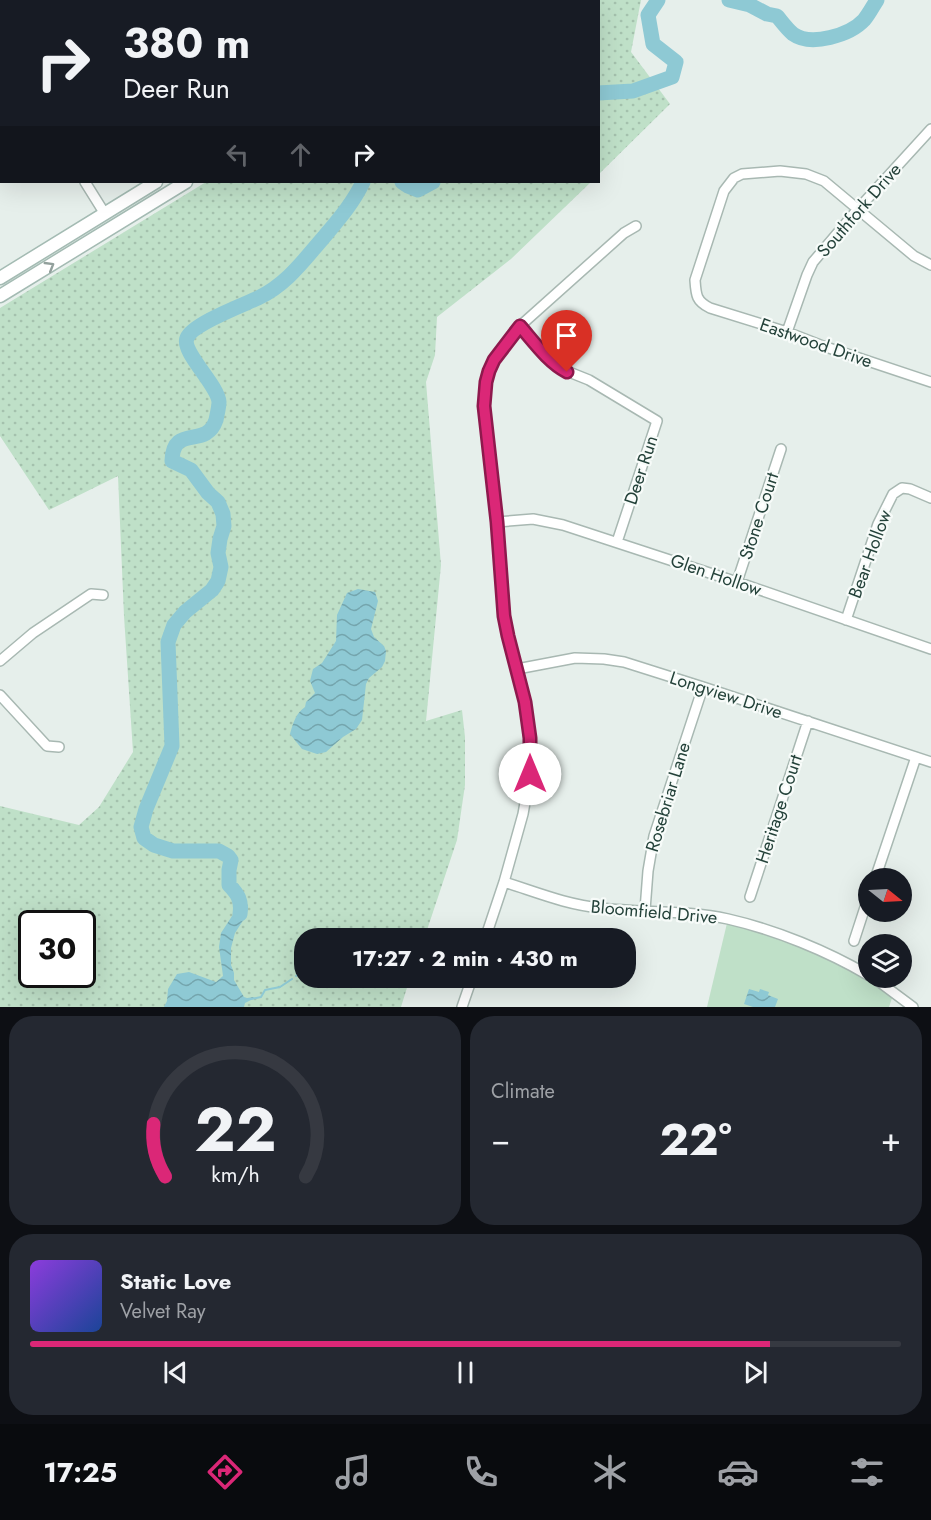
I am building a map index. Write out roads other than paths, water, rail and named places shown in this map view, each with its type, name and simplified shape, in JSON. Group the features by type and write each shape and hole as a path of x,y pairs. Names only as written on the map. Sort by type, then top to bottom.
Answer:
{"main road":[{"path":"0,278 154,183"},
{"path":"0,296 184,183"}],"street":[{"name":"Southfork Drive","path":"787,332 813,262 931,129"},
{"name":"Eastwood Drive","path":"858,209 824,181 806,174 780,171 755,172 734,178 724,191 695,280 696,294 702,304 710,308 931,382"},
{"path":"86,183 105,214"},
{"path":"858,209 914,256 931,265"},
{"path":"489,928 524,814 530,774 528,720 504,616 497,522 486,424 484,394 486,382 494,360 520,326 624,233 636,226"},
{"name":"Deer Run","path":"520,326 559,368 589,380 657,421 617,542"},
{"name":"Stone Court","path":"737,582 781,449"},
{"name":"Bear Hollow","path":"846,620 878,524 893,494 902,488 931,498"},
{"name":"Glen Hollow","path":"497,522 524,519 544,520 617,542 931,649"},
{"path":"0,661 33,633 91,594 103,595"},
{"name":"Longview Drive","path":"517,669 575,658 624,662 931,762"},
{"name":"Rosebriar Lane","path":"645,910 654,836 703,687"},
{"path":"0,694 47,746 59,747"},
{"name":"Heritage Court","path":"750,897 808,722"},
{"path":"879,868 916,757"},
{"name":"Bloomfield Drive","path":"504,882 564,902 601,909 645,910 709,916 742,923 810,946 858,969"},
{"path":"854,941 860,922"},
{"path":"462,1007 469,988"},
{"path":"887,988 913,1007"}],"water":[{"path":"358,589 375,592 378,601 371,629 374,637 384,646 385,661 366,684 362,720 356,729 326,752 317,754 302,749 290,734 297,715 315,693 310,681 313,669 322,663 336,641 337,615 347,593"},
{"path":"239,896 245,897 248,907 246,916 235,933 231,948 231,965 234,980 244,997 254,997 253,999 245,1003 244,1007 164,1007 168,989 177,974 189,972 216,982 223,976 219,947 221,933 234,913 235,902"},
{"path":"749,989 769,992 768,995 778,999 775,1007 753,1007 744,1004"}],"waterway":[{"path":"600,93 633,91 672,77 676,62 653,44 648,15 658,0"},
{"path":"729,0 750,5 767,14 777,16 793,34 810,39 830,38 850,30 864,20 877,0"},
{"path":"240,914 239,898 229,885 231,860 228,856 219,851 173,851 154,845 144,838 141,827 172,746 168,642 174,625 185,612 212,590 218,581 221,567 218,553 224,526 223,514 218,502 208,493 191,470 172,461 178,443 184,439 205,434 211,429 219,406 213,387 189,352 187,338 208,321 258,298 286,279 340,217 362,183"},
{"path":"404,183 418,190 431,183"},
{"path":"251,999 261,997 265,990 280,987 292,979"}]}
